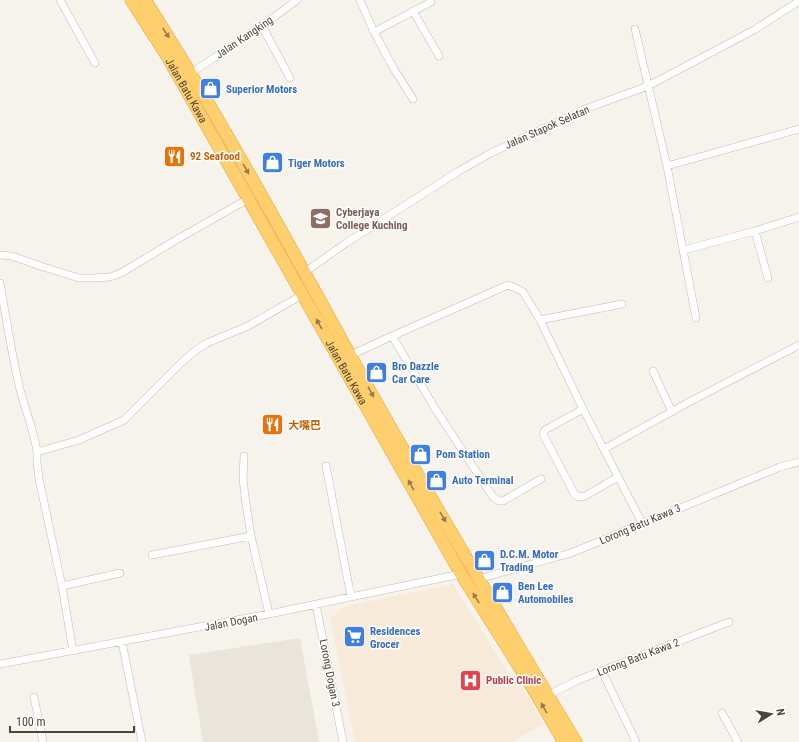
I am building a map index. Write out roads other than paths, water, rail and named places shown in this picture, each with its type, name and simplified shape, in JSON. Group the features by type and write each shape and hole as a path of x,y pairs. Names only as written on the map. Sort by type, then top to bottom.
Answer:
{"highway":[{"name":"Jalan Batu Kawa","path":"131,0 167,56 461,574 535,692 564,742"},
{"name":"Jalan Batu Kawa","path":"144,0 191,73 478,579 576,742"}],"street":[{"path":"60,0 95,63"},
{"name":"Jalan Kangking","path":"191,73 262,26 297,0"},
{"path":"360,0 374,32 394,69 413,99"},
{"path":"374,32 431,2"},
{"name":"Jalan Stapok Selatan","path":"305,272 346,243 459,171 491,153 585,109 648,86 754,30 798,3"},
{"path":"413,11 440,56"},
{"path":"262,26 290,78"},
{"path":"636,28 667,166 696,318"},
{"path":"667,166 799,129"},
{"path":"0,255 12,256 79,278 110,277 121,273 248,199"},
{"path":"684,250 755,231 799,217"},
{"path":"755,231 768,278"},
{"path":"0,282 18,384 25,410 36,440 36,463 62,586 73,651"},
{"path":"351,355 508,285 523,292 540,320 583,409 642,523"},
{"path":"37,452 79,440 124,420 195,351 207,343 248,326 302,295"},
{"path":"540,320 622,304"},
{"path":"392,336 436,410 493,498 503,501 541,479"},
{"path":"604,449 799,345"},
{"path":"652,371 672,412"},
{"path":"583,409 545,430 543,434 575,495 579,497 585,496 618,477"},
{"path":"244,456 243,478 251,536 268,614"},
{"name":"Lorong Batu Kawa 3","path":"478,579 571,553 780,467 799,462"},
{"path":"326,466 351,597"},
{"path":"152,555 251,536"},
{"path":"62,586 120,573"},
{"name":"Jalan Dogan","path":"0,664 316,605 461,574"},
{"name":"Lorong Dogan 3","path":"316,605 343,742"},
{"name":"Lorong Batu Kawa 2","path":"548,695 578,680 729,622"},
{"path":"122,642 142,742"},
{"path":"602,671 636,742"},
{"path":"34,697 43,742"},
{"path":"722,713 738,742"}],"place":[{"name":"Superior Motors","path":"211,89"},
{"name":"92 Seafood","path":"174,156"},
{"name":"Tiger Motors","path":"272,163"},
{"name":"Cyberjaya College Kuching","path":"321,218"},
{"name":"Bro Dazzle Car Care","path":"377,372"},
{"name":"大嘴巴","path":"272,425"},
{"name":"Pom Station","path":"420,454"},
{"name":"Auto Terminal","path":"436,480"},
{"name":"D.C.M. Motor Trading","path":"484,560"},
{"name":"Ben Lee Automobiles","path":"503,592"},
{"name":"Residences Grocer","path":"354,637"},
{"name":"Public Clinic","path":"470,680"}]}
